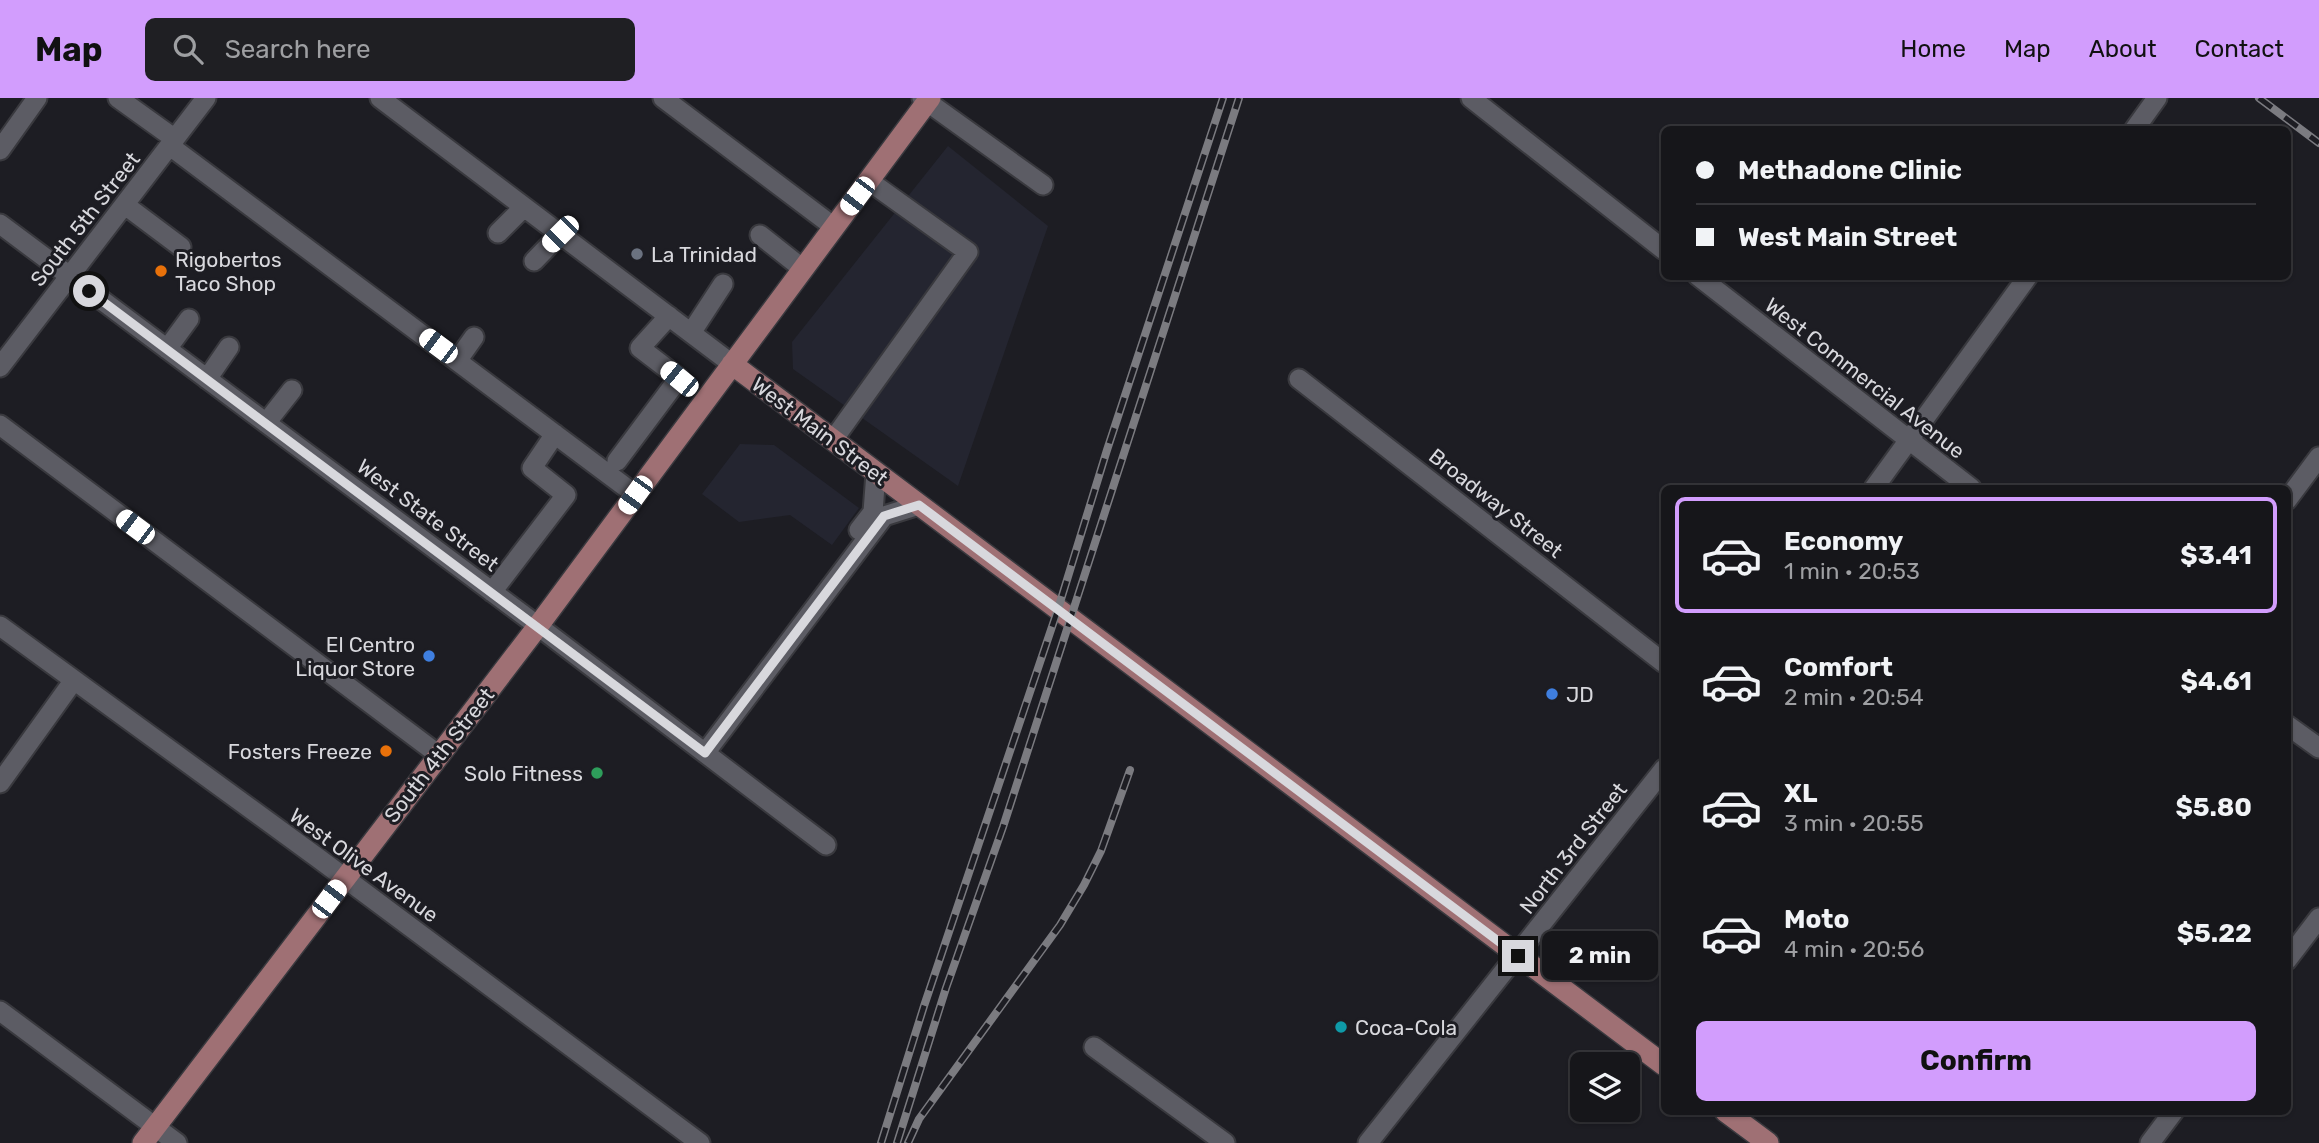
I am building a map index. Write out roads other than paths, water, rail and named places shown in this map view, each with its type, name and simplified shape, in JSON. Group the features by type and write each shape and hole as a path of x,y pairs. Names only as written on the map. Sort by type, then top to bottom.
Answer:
{"main road":[{"name":"South 4th Street","path":"149,1135 538,626 869,181 926,99"},
{"name":"West Main Street","path":"732,364 1661,1063"},
{"path":"1731,1115 1764,1142"}],"street":[{"path":"0,149 37,98"},
{"path":"118,98 359,297 457,361 635,495"},
{"name":"South 5th Street","path":"0,367 206,98"},
{"name":"West Main Street","path":"380,98 732,364"},
{"path":"663,98 834,228"},
{"path":"1471,98 1661,248"},
{"path":"2137,126 2157,98"},
{"path":"926,99 1042,185"},
{"path":"833,440 968,252 869,181"},
{"path":"125,205 181,247"},
{"path":"498,233 524,207"},
{"name":"West State Street","path":"0,224 826,845"},
{"path":"534,261 560,234"},
{"path":"760,235 803,269"},
{"name":"West Commercial Avenue","path":"1703,280 1908,442 1967,485"},
{"path":"1876,485 2025,280"},
{"path":"691,333 723,284"},
{"path":"617,461 679,379 640,348 669,316"},
{"path":"167,349 189,319"},
{"path":"457,361 474,337"},
{"path":"207,379 229,347"},
{"name":"Broadway Street","path":"1299,379 1661,661"},
{"path":"267,423 292,390"},
{"path":"0,425 439,755"},
{"path":"492,592 566,495 532,468 555,434"},
{"path":"2291,495 2319,457"},
{"path":"700,749 873,512 876,472"},
{"path":"700,749 884,516 919,505"},
{"name":"West Olive Avenue","path":"0,626 700,1143"},
{"path":"0,783 74,680"},
{"path":"2291,728 2319,748"},
{"name":"North 3rd Street","path":"1368,1143 1661,773"},
{"path":"2291,955 2319,918"},
{"path":"0,1012 149,1135 177,1143"},
{"path":"1094,1047 1225,1143"},
{"path":"2150,1143 2171,1115"}],"railway":[{"path":"881,1143 924,1006 1058,609 1107,450 1223,98"},
{"path":"897,1143 946,988 1003,827 1239,98"},
{"path":"2259,98 2319,143"},
{"path":"908,1143 919,1119 1060,925 1084,885 1101,851 1130,770"}],"place":[{"name":"La Trinidad","path":"637,254"},
{"name":"Rigobertos Taco Shop","path":"161,271"},
{"name":"El Centro Liquor Store","path":"429,656"},
{"name":"JD","path":"1552,694"},
{"name":"Fosters Freeze","path":"386,751"},
{"name":"Solo Fitness","path":"597,773"},
{"name":"Coca-Cola","path":"1341,1027"}]}
